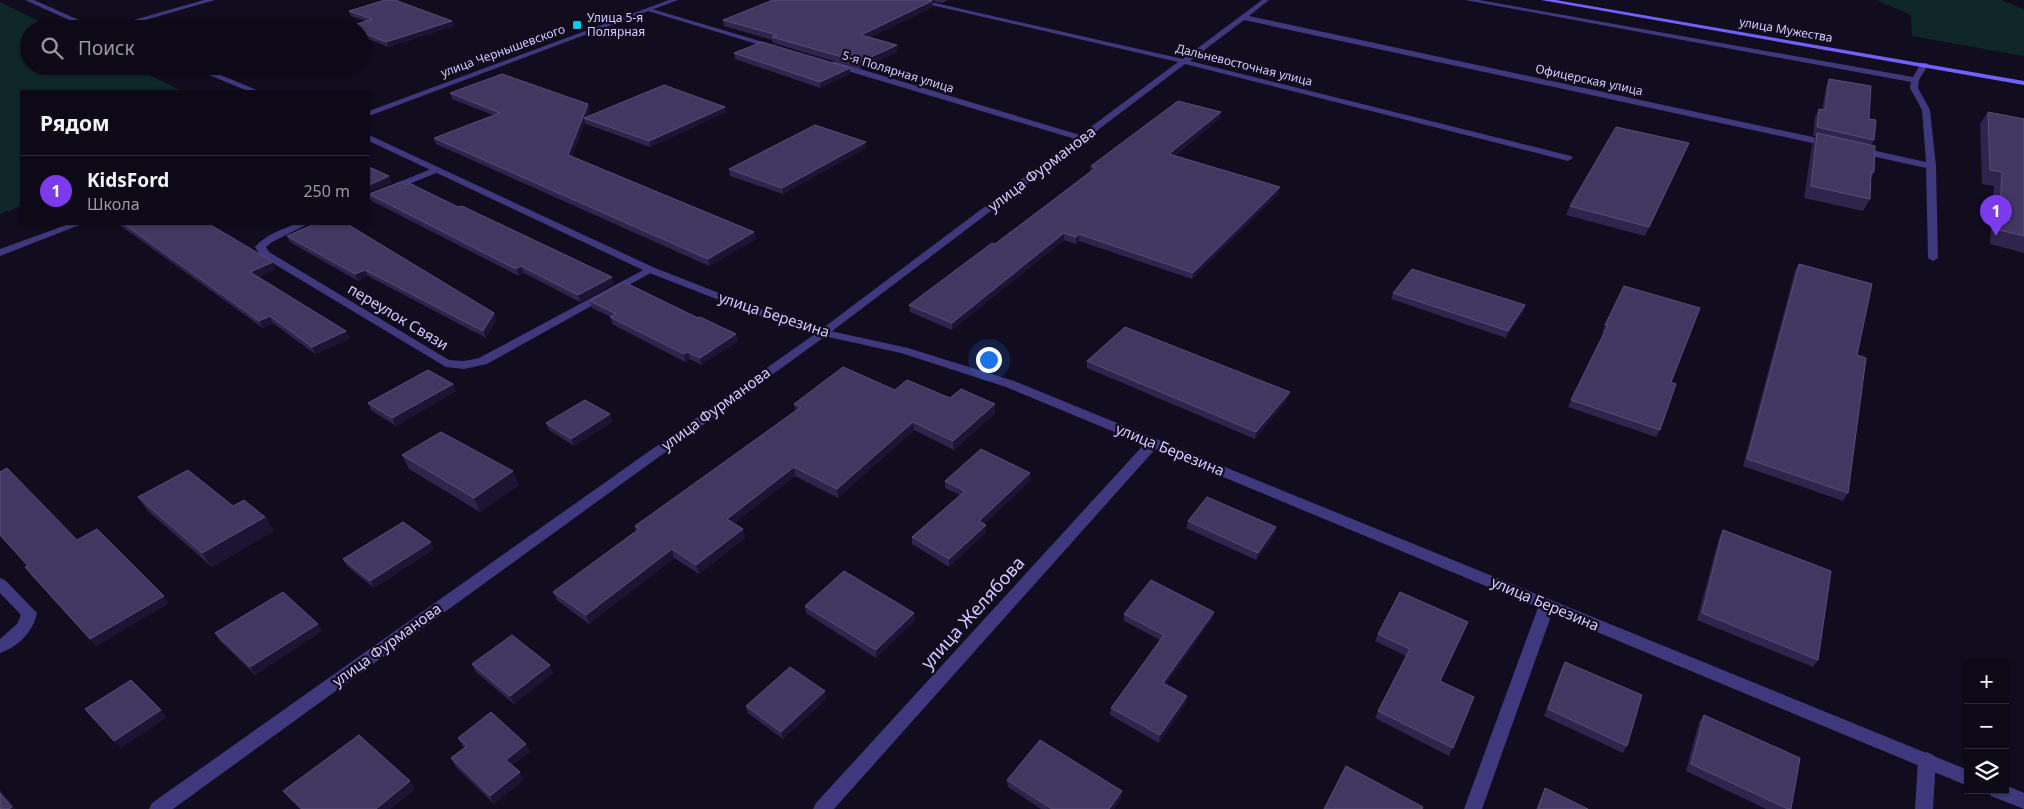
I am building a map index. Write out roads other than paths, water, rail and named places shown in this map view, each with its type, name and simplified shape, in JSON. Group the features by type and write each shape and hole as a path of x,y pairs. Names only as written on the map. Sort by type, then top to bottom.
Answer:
{"main road":[{"name":"улица Мужества","path":"1544,0 2024,83"}],"street":[{"path":"28,0 75,20"},
{"path":"138,20 212,0"},
{"name":"улица Чернышевского","path":"370,114 675,0"},
{"name":"Дальневосточная улица","path":"913,0 1182,61 1568,158"},
{"name":"улица Фурманова","path":"158,809 823,333 1083,139 1182,61 1266,0"},
{"path":"1468,0 1915,80"},
{"path":"650,10 782,49"},
{"name":"Офицерская улица","path":"1242,17 1844,147"},
{"name":"5-я Полярная улица","path":"829,63 1083,139"},
{"path":"1924,66 1915,80 1914,88 1926,110 1931,166 1933,258"},
{"path":"214,75 252,90"},
{"name":"улица Березина","path":"370,138 650,270 769,316 823,333 904,350 1010,384 1964,776"},
{"path":"1854,149 1931,166"},
{"path":"370,197 436,170"},
{"path":"0,253 74,225"},
{"name":"переулок Связи","path":"301,225 268,240 260,247 265,254 446,363 464,365 483,361 650,270"},
{"name":"улица Желябова","path":"822,809 1153,443"},
{"path":"0,584 29,613 28,624 10,642 0,647"},
{"path":"1474,809 1548,605"},
{"path":"1924,809 1926,760"},
{"path":"2006,794 2024,802"}],"place":[{"name":"Улица 5-я Полярная","path":"577,25"},
{"name":"KidsFord","path":"1996,236"}]}
